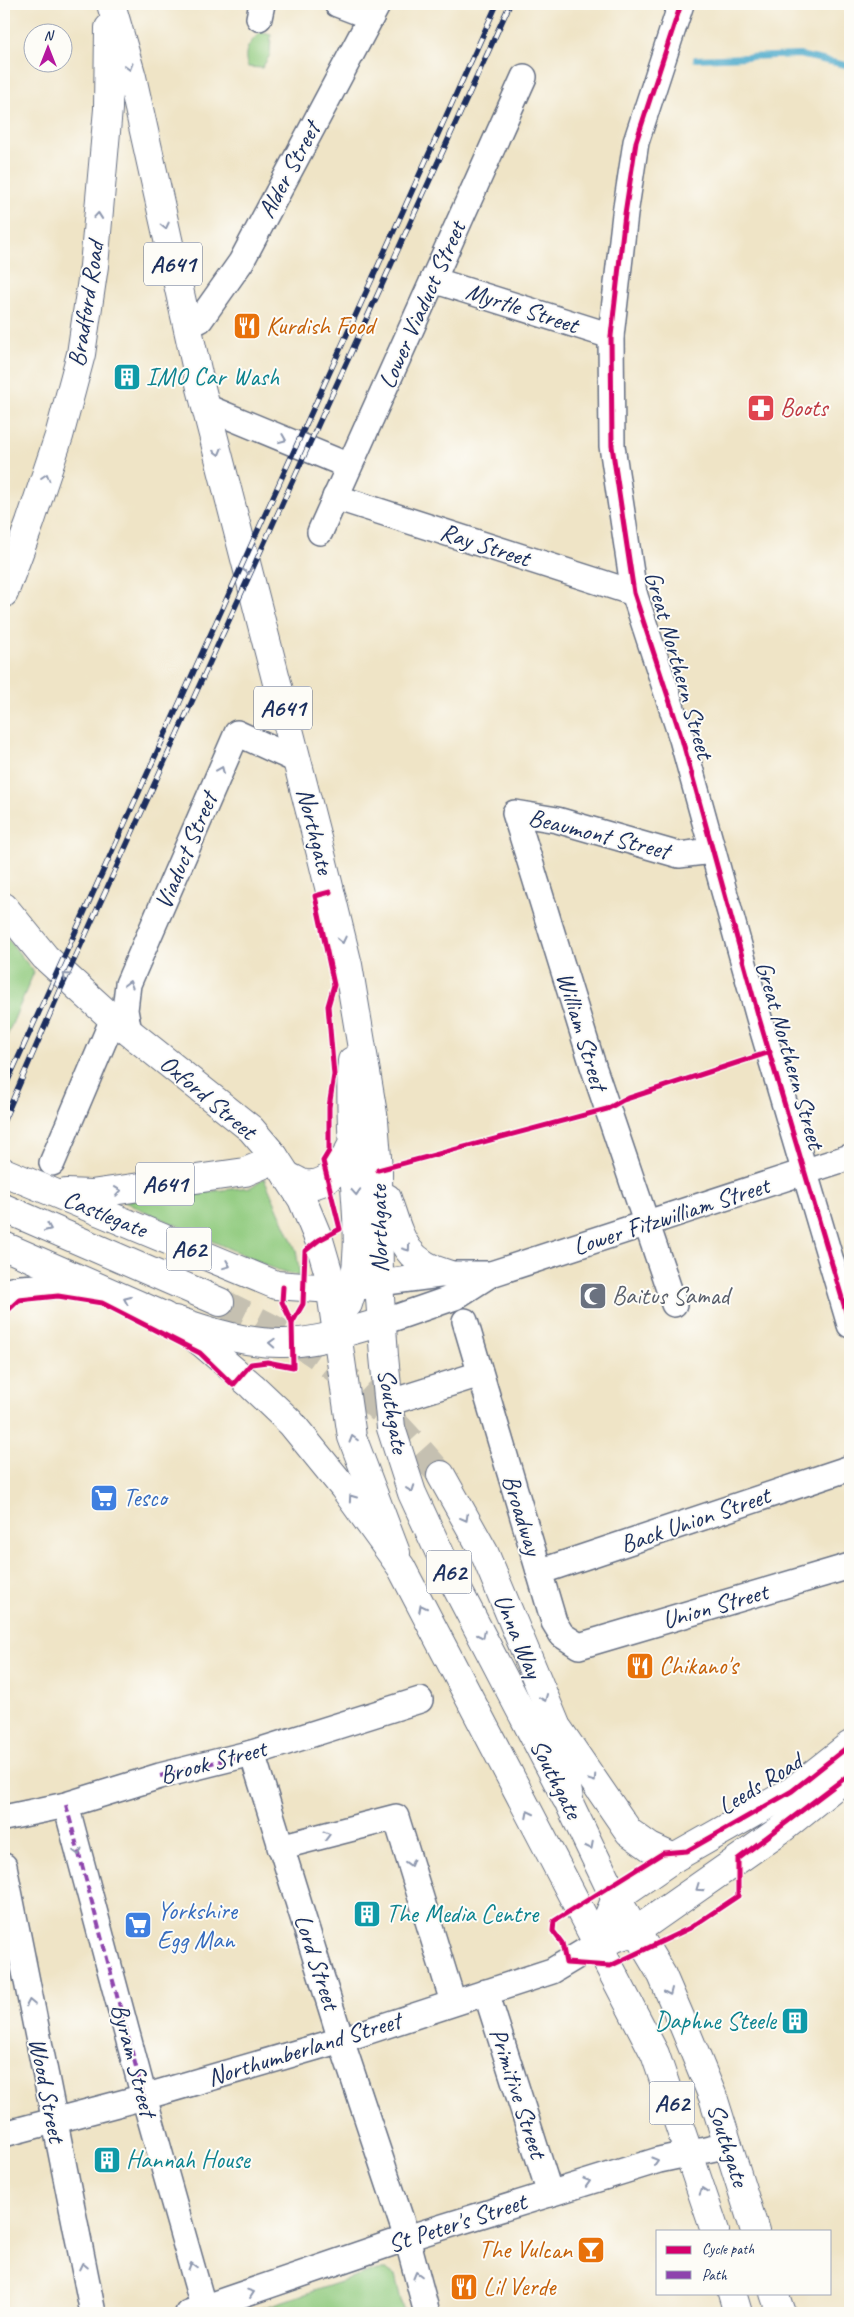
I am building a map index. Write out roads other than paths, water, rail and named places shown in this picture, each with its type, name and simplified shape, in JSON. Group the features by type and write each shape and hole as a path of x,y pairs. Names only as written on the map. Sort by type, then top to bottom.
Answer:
{"main road":[{"name":"Bradford Road","path":"110,4 132,77 206,407 236,523"},
{"name":"Bradford Road","path":"4,593 59,436 81,354 94,266 108,109 110,4"},
{"name":"Northgate","path":"236,523 348,965 374,1120 378,1170 355,1286 383,1322"},
{"name":"Oxford Street","path":"4,907 45,957 121,1025 250,1129 281,1166 302,1200 320,1240 355,1286"},
{"name":"A641","path":"337,1334 355,1286 358,1235 350,1102 354,1008"},
{"path":"281,1166 306,1184 320,1183 328,1179 341,1164 353,1143"},
{"name":"A641","path":"52,1193 91,1194 245,1172 264,1164 281,1166"},
{"path":"378,1170 403,1244 408,1252 425,1265 447,1274"},
{"name":"Castlegate","path":"4,1172 276,1285 355,1286"},
{"name":"Castlegate","path":"4,1208 220,1302"},
{"name":"A62","path":"4,1246 164,1316 221,1336 252,1342 293,1343 383,1322"},
{"name":"Southgate","path":"164,1316 241,1376 291,1423 344,1488 400,1566"},
{"name":"Southgate","path":"383,1322 391,1428 412,1493 450,1573 616,1898 662,1976 713,2097 755,2230"},
{"name":"Southgate","path":"337,1334 352,1437 400,1566 655,2054 690,2152 715,2230"},
{"name":"Unna Way","path":"441,1475 484,1552 556,1725 570,1805"},
{"name":"A62","path":"556,1725 630,1832 650,1847 674,1858"},
{"name":"Leeds Road","path":"616,1898 674,1858 792,1791 850,1745"},
{"name":"Leeds Road","path":"597,1944 636,1931 783,1828 850,1774"},
{"path":"597,1944 616,1898"},
{"path":"732,2294 738,2313"},
{"path":"774,2294 780,2313"}],"street":[{"path":"337,4 374,11"},
{"name":"Great Northern Street","path":"681,4 636,142 625,214 611,336 612,446 634,593 682,739 712,851 850,1325"},
{"name":"Alder Street","path":"187,324 200,320 241,262 374,11"},
{"name":"Lower Viaduct Street","path":"320,532 524,77"},
{"name":"Myrtle Street","path":"433,280 611,336"},
{"path":"206,407 349,466"},
{"name":"Ray Street","path":"336,497 634,593"},
{"name":"Viaduct Street","path":"121,1025 128,984 236,733 296,760"},
{"name":"Beaumont Street","path":"515,814 557,820 679,855 712,851"},
{"name":"William Street","path":"515,814 594,1069 674,1304"},
{"path":"52,1163 121,1025"},
{"name":"Lower Fitzwilliam Street","path":"383,1322 455,1296 491,1274 850,1157"},
{"name":"Lower Fitzwilliam Street","path":"355,1286 447,1274 491,1274"},
{"path":"12,1290 89,1284"},
{"name":"Broadway","path":"465,1320 554,1622 562,1635 580,1646"},
{"path":"388,1402 480,1374"},
{"name":"Back Union Street","path":"539,1572 850,1468"},
{"name":"Union Street","path":"580,1646 850,1566"},
{"name":"Brook Street","path":"4,1818 66,1805 160,1776 252,1753 420,1700"},
{"name":"Lord Street","path":"252,1753 341,2040 407,2238 427,2313"},
{"name":"Byram Street","path":"66,1805 199,2312"},
{"path":"280,1847 396,1816 453,2002"},
{"name":"Wood Street","path":"4,1866 53,2121 93,2313"},
{"name":"Northumberland Street","path":"4,2134 144,2097 341,2040 552,1971 597,1944"},
{"name":"Primitive Street","path":"486,1992 550,2194"},
{"name":"St Peter's Street","path":"199,2312 407,2238 690,2152 729,2144"}],"waterway":[{"path":"696,59 799,55 850,66"}],"tunnel":[{"path":"220,1302 292,1339 332,1366 381,1410 441,1475"}],"railway":[{"path":"4,1089 497,4"},
{"path":"4,1120 60,991 510,4"}],"place":[{"name":"Kurdish Food","path":"247,326"},
{"name":"IMO Car Wash","path":"127,377"},
{"name":"Boots","path":"761,408"},
{"name":"Baitus Samad","path":"593,1296"},
{"name":"Tesco","path":"104,1498"},
{"name":"Chikano's","path":"640,1666"},
{"name":"The Media Centre","path":"367,1914"},
{"name":"Yorkshire Egg Man","path":"138,1925"},
{"name":"Daphne Steele","path":"795,2021"},
{"name":"Hannah House","path":"107,2160"},
{"name":"The Vulcan","path":"591,2250"},
{"name":"Lil Verde","path":"464,2287"}]}
